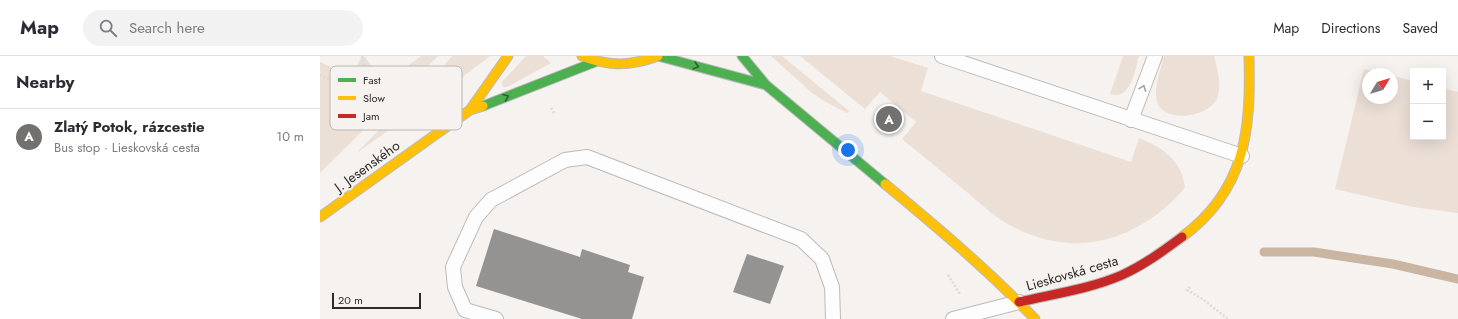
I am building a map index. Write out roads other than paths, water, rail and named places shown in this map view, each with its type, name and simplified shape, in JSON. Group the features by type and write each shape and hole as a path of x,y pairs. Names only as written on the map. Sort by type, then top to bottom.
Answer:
{"street":[{"name":"J. Jesenského","path":"470,110 508,56"},
{"name":"Lieskovská cesta","path":"580,56 605,64 626,65 646,61 658,56 766,85"},
{"name":"Lieskovská cesta","path":"742,56 766,85 938,228 1019,302 1035,319"},
{"name":"Lieskovská cesta","path":"1019,302 1114,278 1134,269 1177,242 1200,222 1224,196 1234,178 1242,156 1248,124 1250,83 1249,56"},
{"name":"J. Jesenského","path":"462,116 470,110 595,62"},
{"name":"J. Jesenského","path":"320,218 442,130"}],"lane":[{"path":"942,56 1242,156"},
{"path":"1131,120 1155,56"},
{"path":"496,319 465,310 455,287 453,267 476,217 491,200 538,174 565,160 587,157 801,239 822,259 832,287 833,319"},
{"path":"953,319 1019,302"}],"waterway":[{"path":"1264,252 1314,252 1393,264 1458,279"}],"place":[{"name":"Zlatý Potok, rázcestie","path":"889,119"}]}
